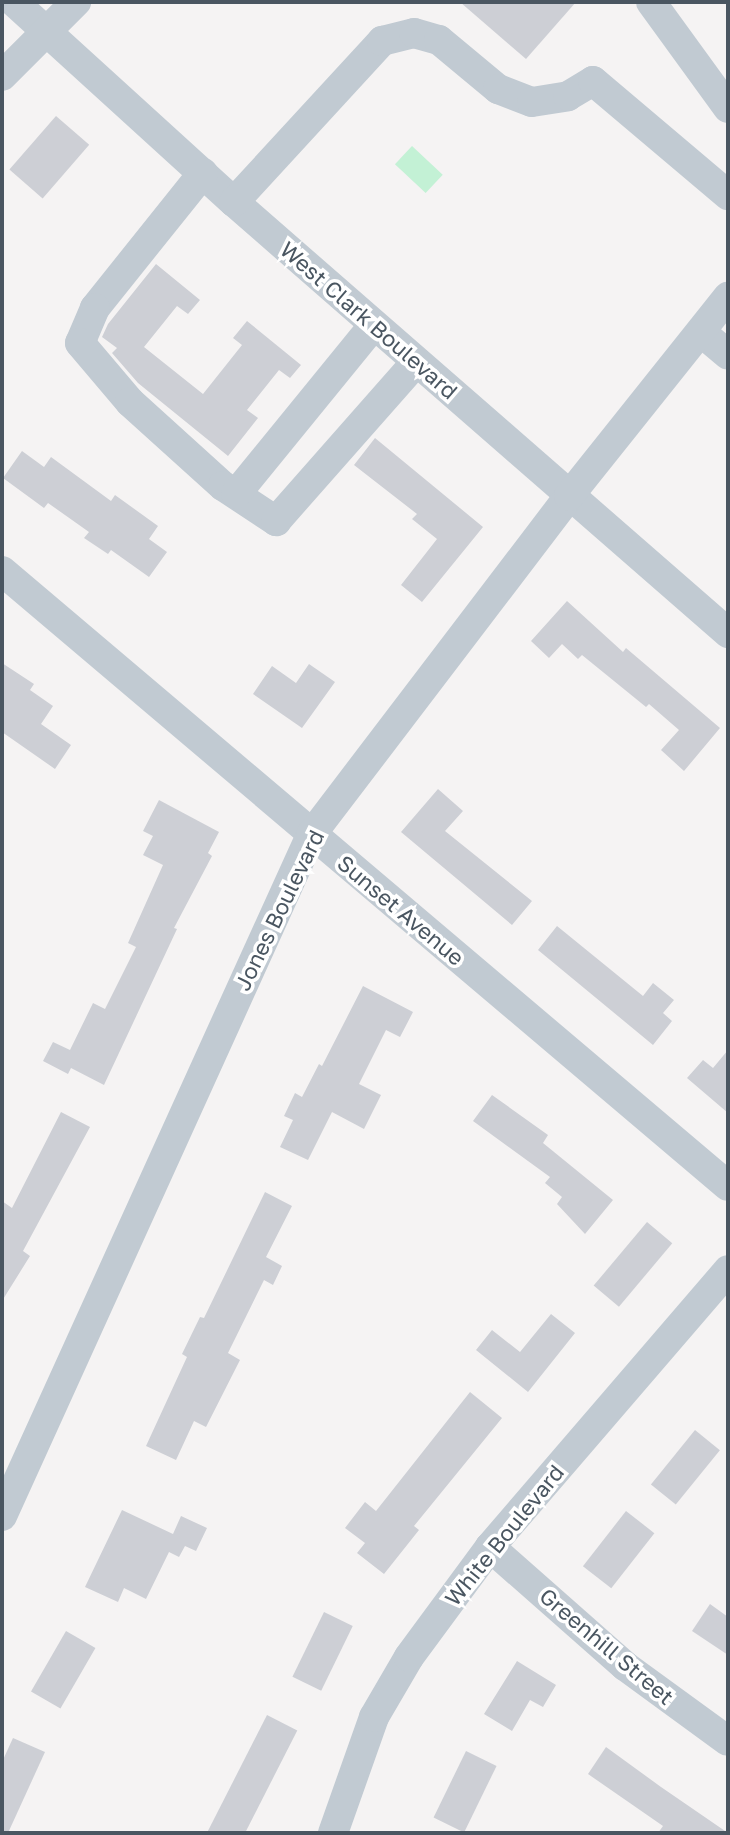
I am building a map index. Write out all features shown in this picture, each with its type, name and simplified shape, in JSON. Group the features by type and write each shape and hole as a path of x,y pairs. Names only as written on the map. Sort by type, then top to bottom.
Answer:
{"street":[{"name":"West Clark Boulevard","path":"14,2 234,202 728,633"},
{"path":"2,76 76,2"},
{"path":"651,2 728,108"},
{"path":"234,202 382,41 414,33 439,40 498,89 532,102 568,96 593,81 728,195"},
{"path":"203,173 95,308 80,343 130,402 236,494 276,521 416,362"},
{"path":"716,322 728,355"},
{"name":"Jones Boulevard","path":"2,1516 311,835 569,496 716,322"},
{"path":"236,494 374,325"},
{"name":"Sunset Avenue","path":"5,579 728,1186"},
{"name":"White Boulevard","path":"333,1833 374,1717 409,1657 490,1547 728,1270"},
{"name":"Greenhill Street","path":"490,1547 625,1666 728,1741"}],"green space":[{"path":"412,146 443,175 426,193 395,164"}],"building":[{"path":"460,2 576,2 526,59"},
{"path":"56,116 89,145 43,198 9,170"},
{"path":"156,264 200,300 188,314 177,306 144,347 203,394 242,345 233,338 247,321 301,365 290,378 279,370 247,410 258,418 228,456 138,383 112,353 117,348 102,337 108,324"},
{"path":"375,438 483,527 422,602 401,585 437,539 412,519 417,514 354,465"},
{"path":"22,451 44,467 51,457 111,501 115,495 158,526 149,539 167,552 149,577 111,550 108,554 84,538 89,532 48,503 44,508 3,478"},
{"path":"567,601 623,652 626,648 720,728 684,771 661,750 679,730 649,704 646,707 582,655 578,659 562,644 549,658 531,641"},
{"path":"2,663 34,684 30,690 53,706 41,724 71,745 55,769 2,732"},
{"path":"309,664 335,682 302,728 253,694 272,666 296,683"},
{"path":"438,789 463,811 445,831 532,901 512,925 401,832"},
{"path":"159,800 219,832 208,853 212,856 174,928 177,929 104,1085 71,1068 68,1074 43,1061 53,1042 70,1050 93,1003 105,1009 136,947 128,943 163,865 143,855 153,836 143,831"},
{"path":"557,926 643,996 653,983 674,1000 663,1013 672,1021 653,1045 538,950"},
{"path":"363,986 413,1012 400,1037 386,1030 359,1084 381,1095 364,1129 332,1112 308,1160 280,1147 293,1120 284,1116 295,1093 302,1097 319,1064 322,1066"},
{"path":"728,1050 728,1113 687,1078 703,1060 713,1068"},
{"path":"492,1095 548,1135 543,1143 613,1200 585,1234 557,1204 562,1197 545,1183 550,1177 473,1121"},
{"path":"61,1112 90,1127 23,1251 30,1256 2,1301 2,1201 12,1208"},
{"path":"265,1192 292,1206 266,1257 282,1266 273,1285 264,1280 228,1353 240,1360 206,1427 194,1421 176,1460 146,1446 187,1357 182,1354 200,1317 204,1318"},
{"path":"647,1222 672,1243 619,1307 594,1286"},
{"path":"551,1314 575,1333 528,1392 476,1350 492,1330 520,1352"},
{"path":"470,1392 502,1418 414,1526 419,1530 384,1574 357,1553 365,1543 345,1528 365,1502 376,1511"},
{"path":"695,1430 720,1450 676,1505 651,1484"},
{"path":"122,1510 173,1534 181,1516 207,1528 196,1551 185,1546 179,1557 169,1552 146,1599 124,1588 118,1602 85,1587"},
{"path":"626,1511 654,1533 611,1588 583,1566"},
{"path":"710,1604 728,1617 728,1655 692,1631"},
{"path":"324,1612 353,1626 321,1691 292,1677"},
{"path":"66,1631 95,1648 60,1709 31,1692"},
{"path":"517,1661 556,1685 543,1707 530,1700 512,1731 484,1714"},
{"path":"267,1715 297,1730 245,1833 207,1833"},
{"path":"13,1738 45,1752 8,1833 2,1833 2,1762"},
{"path":"606,1747 728,1833 658,1833 663,1826 588,1774"},
{"path":"466,1751 497,1766 464,1832 434,1818"}]}
